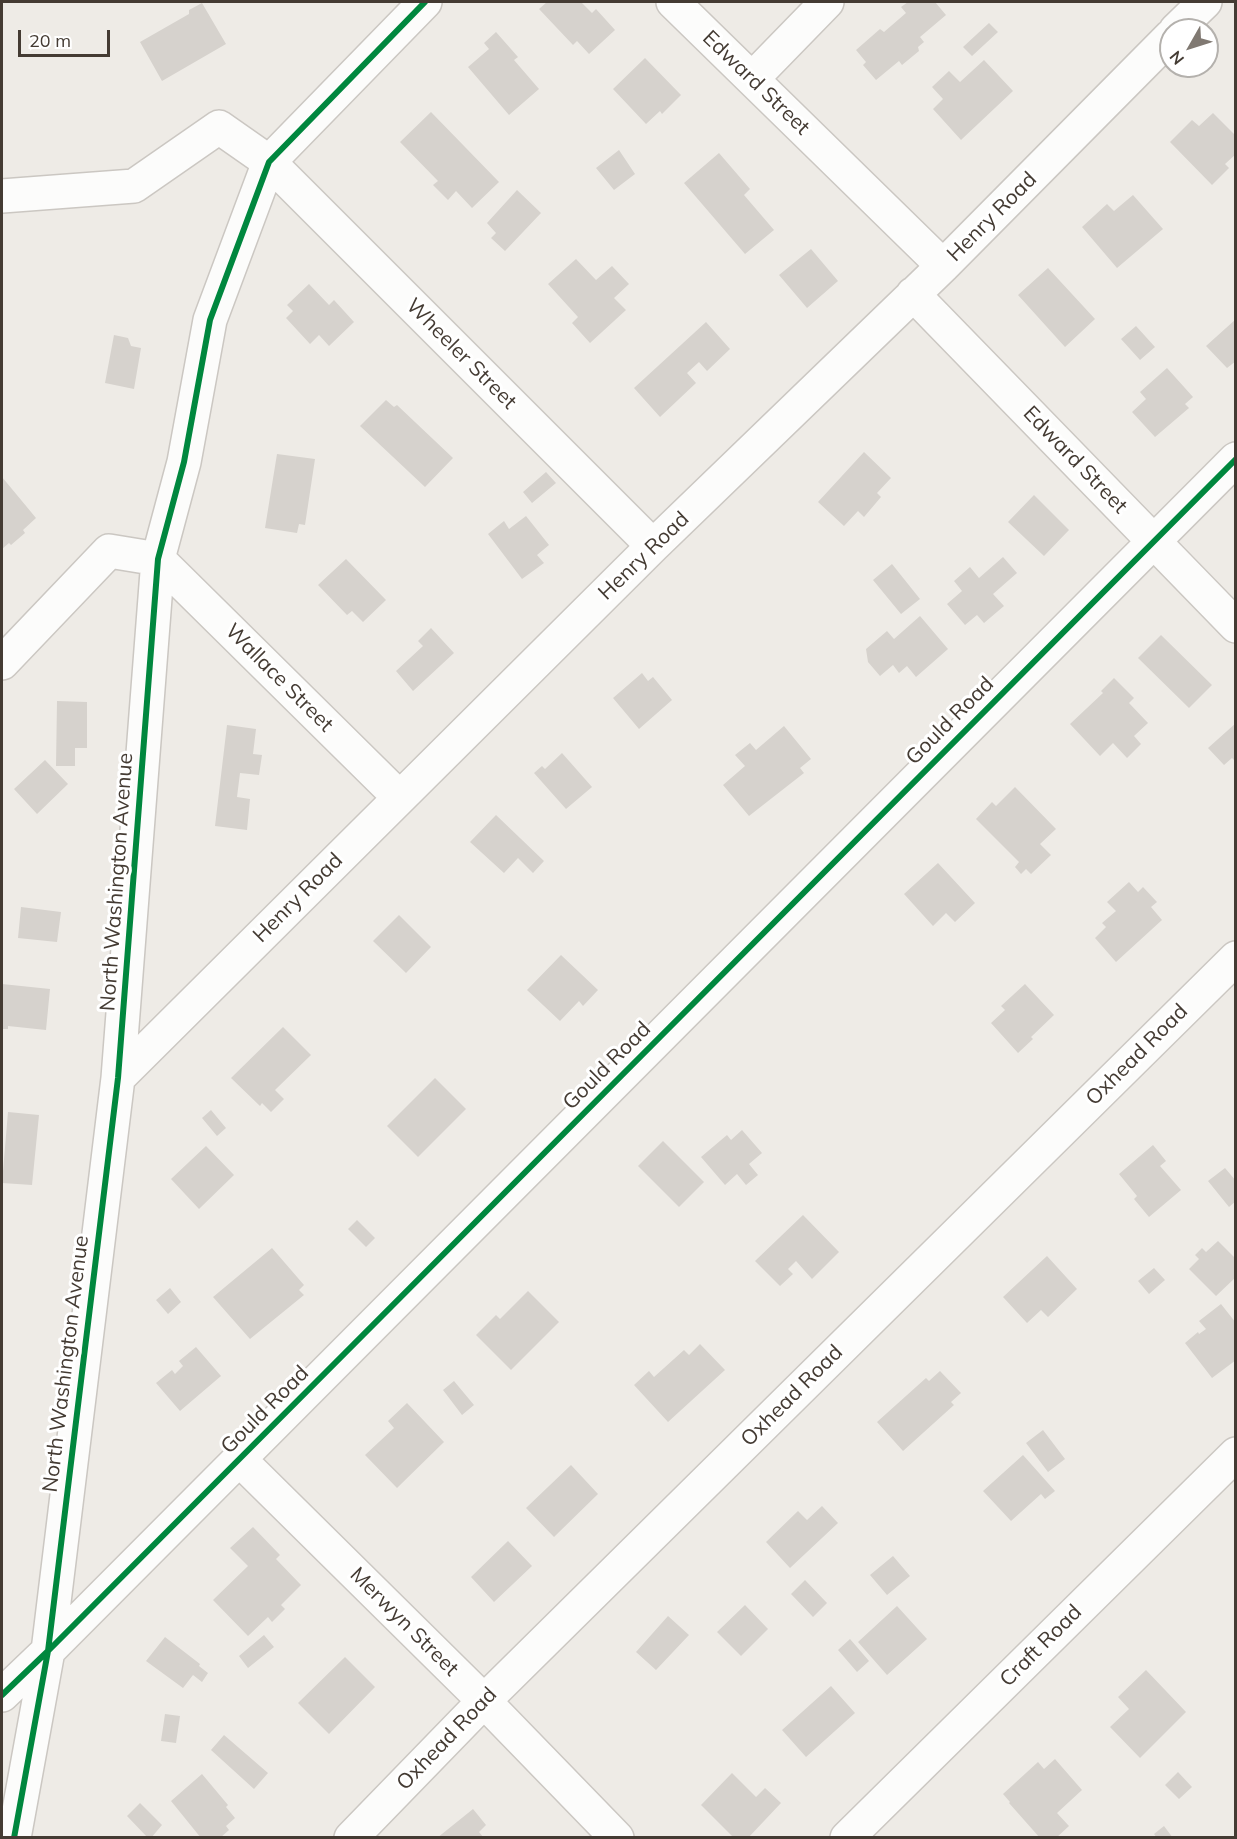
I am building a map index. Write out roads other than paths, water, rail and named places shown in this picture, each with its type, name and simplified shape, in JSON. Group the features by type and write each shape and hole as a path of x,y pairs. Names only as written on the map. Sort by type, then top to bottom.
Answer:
{"street":[{"name":"North Washington Avenue","path":"14,1838 48,1651 118,1078 158,559 184,462 210,320 269,162 425,2"},
{"name":"Edward Street","path":"673,2 943,266"},
{"path":"752,79 827,2"},
{"path":"1188,18 1205,2"},
{"name":"Henry Road","path":"118,1078 653,546 943,266 1159,48"},
{"name":"Wheeler Street","path":"2,196 134,186 219,127 269,162 653,546"},
{"name":"Edward Street","path":"913,294 1236,626"},
{"name":"Gould Road","path":"2,1695 1236,459"},
{"path":"2,663 109,551 158,559"},
{"name":"Wallace Street","path":"158,559 399,797"},
{"name":"Oxhead Road","path":"351,1838 484,1701 1236,958"},
{"name":"Craft Road","path":"847,1838 1236,1454"},
{"name":"Merwyn Street","path":"239,1460 484,1701 617,1838"}]}
